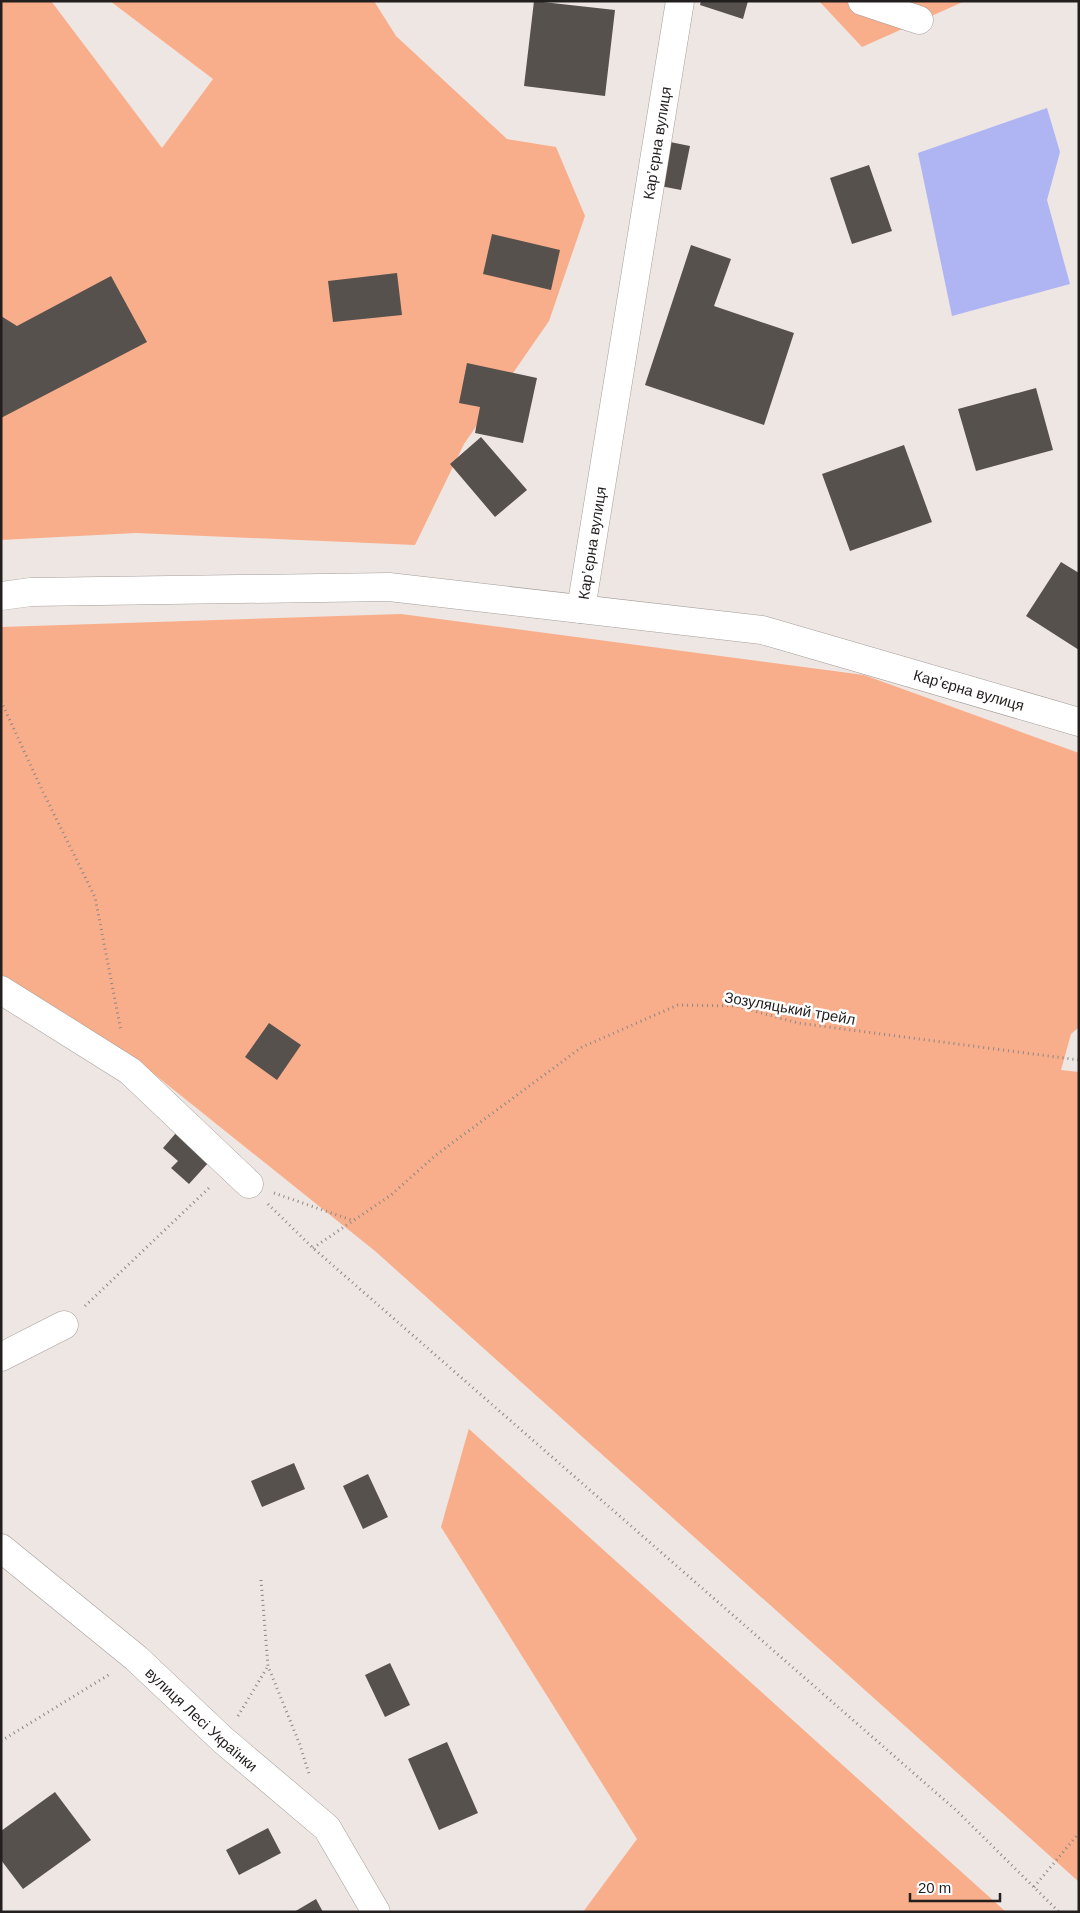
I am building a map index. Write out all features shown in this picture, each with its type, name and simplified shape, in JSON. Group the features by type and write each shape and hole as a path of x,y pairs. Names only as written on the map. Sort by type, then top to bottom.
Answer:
{"street":[{"name":"Карʼєрна вулиця","path":"680,1 581,610 762,630 1079,722"},
{"path":"862,1 919,20"},
{"path":"1,596 32,592 389,587 581,610"},
{"path":"1,990 130,1071 240,1176"},
{"path":"1,1357 64,1325"},
{"name":"вулиця Лесі Українки","path":"1,1548 136,1658 224,1740 327,1828 376,1912"}],"path":[{"path":"1,701 95,897 130,1071"},
{"name":"Зозуляцький трейл","path":"313,1248 391,1196 436,1155 582,1046 678,1005 736,1006 798,1022 1079,1060"},
{"path":"240,1176 354,1221"},
{"path":"240,1176 313,1248 957,1811 1059,1912"},
{"path":"64,1325 240,1176"},
{"path":"261,1580 268,1666 300,1745 312,1782"},
{"path":"1,1741 136,1658"},
{"path":"224,1740 268,1666"},
{"path":"1034,1887 1079,1833"}],"shaded area":[{"path":"1,1 51,1 162,148 213,79 110,1 374,1 396,36 507,139 556,147 585,216 549,321 464,444 415,545 136,533 1,540"},
{"path":"819,1 965,1 862,47"},
{"path":"401,614 864,675 1079,753 1079,1027 1071,1034 1061,1070 1079,1072 1079,1882 375,1251 154,1074 1,978 1,627"},
{"path":"469,1428 1006,1912 583,1912 637,1839 441,1527"}],"water":[{"path":"1047,108 1060,152 1047,200 1070,284 952,316 918,153"}],"building":[{"path":"534,1 615,10 605,96 524,86"},
{"path":"701,1 748,1 743,19 700,5"},
{"path":"665,141 690,146 681,190 655,185"},
{"path":"869,165 892,231 852,244 830,178"},
{"path":"492,234 560,250 551,290 483,274"},
{"path":"691,245 731,259 714,306 794,333 764,425 645,385"},
{"path":"397,273 402,315 333,322 328,281"},
{"path":"111,276 147,342 1,418 1,316 17,326"},
{"path":"467,363 537,378 523,443 475,433 480,407 459,403"},
{"path":"1036,388 1053,450 976,471 958,409"},
{"path":"481,437 527,490 495,517 450,464"},
{"path":"904,445 932,522 850,551 822,474"},
{"path":"1061,562 1079,573 1079,650 1026,616"},
{"path":"269,1023 301,1045 277,1080 245,1057"},
{"path":"176,1133 209,1162 189,1184 171,1168 178,1161 163,1148"},
{"path":"294,1463 305,1489 262,1507 251,1481"},
{"path":"368,1474 388,1517 363,1529 343,1486"},
{"path":"390,1663 410,1705 385,1717 365,1675"},
{"path":"447,1742 478,1813 439,1830 408,1759"},
{"path":"55,1792 91,1840 23,1889 1,1860 1,1831"},
{"path":"268,1828 281,1853 239,1875 226,1850"},
{"path":"316,1899 323,1912 294,1912"}]}
